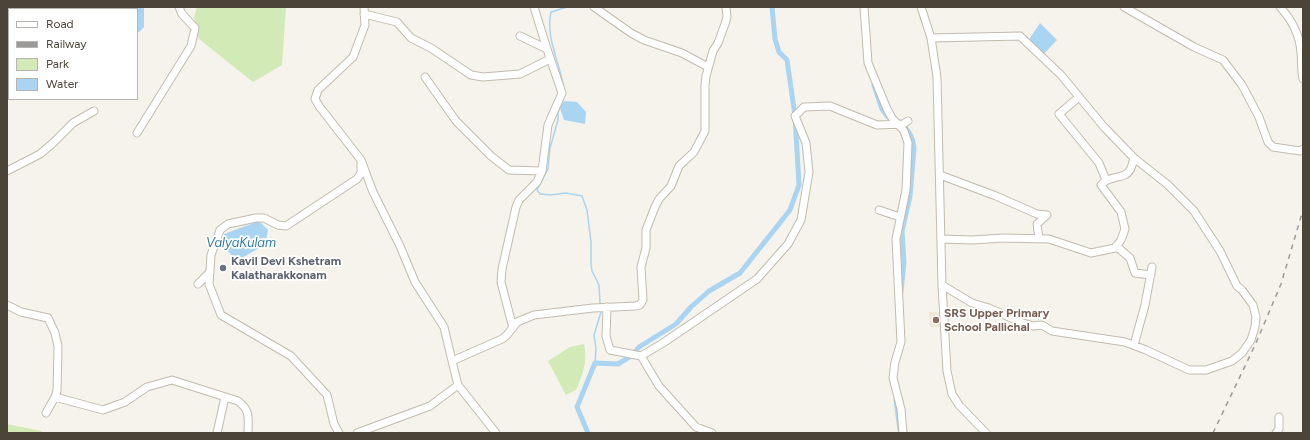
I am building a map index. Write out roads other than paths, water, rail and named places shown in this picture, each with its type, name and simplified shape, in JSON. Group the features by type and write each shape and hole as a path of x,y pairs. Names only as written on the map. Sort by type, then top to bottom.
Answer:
{"street":[{"path":"137,133 191,46 195,28 182,14 179,7"},
{"path":"513,328 501,282 502,269 516,207 519,200 538,182 542,170 548,125 562,93 534,7"},
{"path":"594,7 631,33 644,40 682,53 708,67"},
{"path":"452,361 502,339 517,322 534,315 586,308 636,306 642,303 641,267 646,248 646,230 655,207 671,186 679,166 694,152 705,131 705,85 708,67 713,51 726,24 726,7"},
{"path":"864,7 868,63 887,109 892,118 904,131 908,143 906,190 896,238 901,342 895,362 894,378 901,409 903,433"},
{"path":"922,7 931,38 937,77 942,286 947,371 952,394 959,405 986,433"},
{"path":"1124,7 1194,47 1223,60 1242,85 1259,117 1268,142 1273,147 1288,150 1300,151 1303,149"},
{"path":"1280,7 1289,17 1296,32 1301,52 1303,79"},
{"path":"496,433 458,385 444,327 415,282 400,246 373,192 361,160 315,99 318,90 353,57 365,25 364,11 397,22 411,38 431,48 471,75 483,76 520,74 550,59"},
{"path":"520,36 547,50"},
{"path":"931,38 1020,36 1061,75 1104,127 1134,158 1167,184 1194,211 1220,251 1237,286 1242,290 1253,305 1256,317 1255,327 1251,340 1242,353 1232,361 1206,370 1189,370 1134,345 1113,340 1052,331 1042,325 1033,326 1026,324 989,308 972,303 942,286"},
{"path":"425,77 456,121 491,156 509,170 542,170"},
{"path":"1079,97 1059,114 1099,163 1106,180"},
{"path":"607,307 606,336 610,350 641,356 663,343 757,279 788,244 801,220 809,172 806,143 795,116 804,107 830,106 877,125 897,124 908,121"},
{"path":"7,171 40,154 73,122 94,111"},
{"path":"941,239 1050,239 1091,253 1115,248 1121,240 1125,229 1121,212 1100,185 1106,180 1125,176 1131,170 1134,158"},
{"path":"339,433 334,424 327,395 291,356 221,315 209,284 211,255 220,230 228,224 256,218 264,218 278,225 286,226 357,179 361,173 361,160"},
{"path":"940,175 996,196 1037,214 1047,215 1037,224 1039,239"},
{"path":"879,210 900,218"},
{"path":"1116,246 1130,258 1135,274 1151,275"},
{"path":"1134,345 1145,305 1152,267"},
{"path":"198,284 210,272"},
{"path":"7,305 26,313 44,316 51,322 58,346 57,383 55,397 46,413"},
{"path":"641,356 659,386 696,427 712,433"},
{"path":"55,397 103,410 125,402 147,387 172,380 238,401 248,412 248,433"},
{"path":"357,433 430,406 458,385"},
{"path":"217,433 225,397"},
{"path":"1277,433 1279,430 1279,417"}],"water":[{"path":"144,7 144,27 138,32 138,8 64,8"},
{"path":"1040,23 1057,40 1041,57 1028,41"},
{"path":"564,101 577,102 586,112 585,124 564,120 560,108"},
{"name":"ValyaKulam","path":"259,221 268,230 265,245 238,260 226,249 224,234"}],"waterway":[{"path":"564,90 552,42 550,22 551,12 567,7"},
{"path":"634,353 639,347 676,324 691,307 709,291 740,273 790,210 799,185 795,116 787,60 779,52 775,39 772,7"},
{"path":"874,85 882,109 888,117"},
{"path":"565,94 558,112 558,120 550,148 548,169 537,190 540,194 551,195 566,193 582,196 587,210 591,242 591,264 592,271 599,285 600,303"},
{"path":"900,122 910,134 913,140 914,148 910,196 902,231 904,262 901,292"},
{"path":"595,363 596,349 594,335 601,312"},
{"path":"588,433 577,407 595,363 618,364 631,356"},
{"path":"896,400 900,430"}],"railway":[{"path":"1213,433 1256,343 1281,284 1303,210"}],"place":[{"name":"Kavil Devi Kshetram Kalatharakkonam","path":"223,268"},
{"name":"SRS Upper Primary School Pallichal","path":"936,320"}]}
